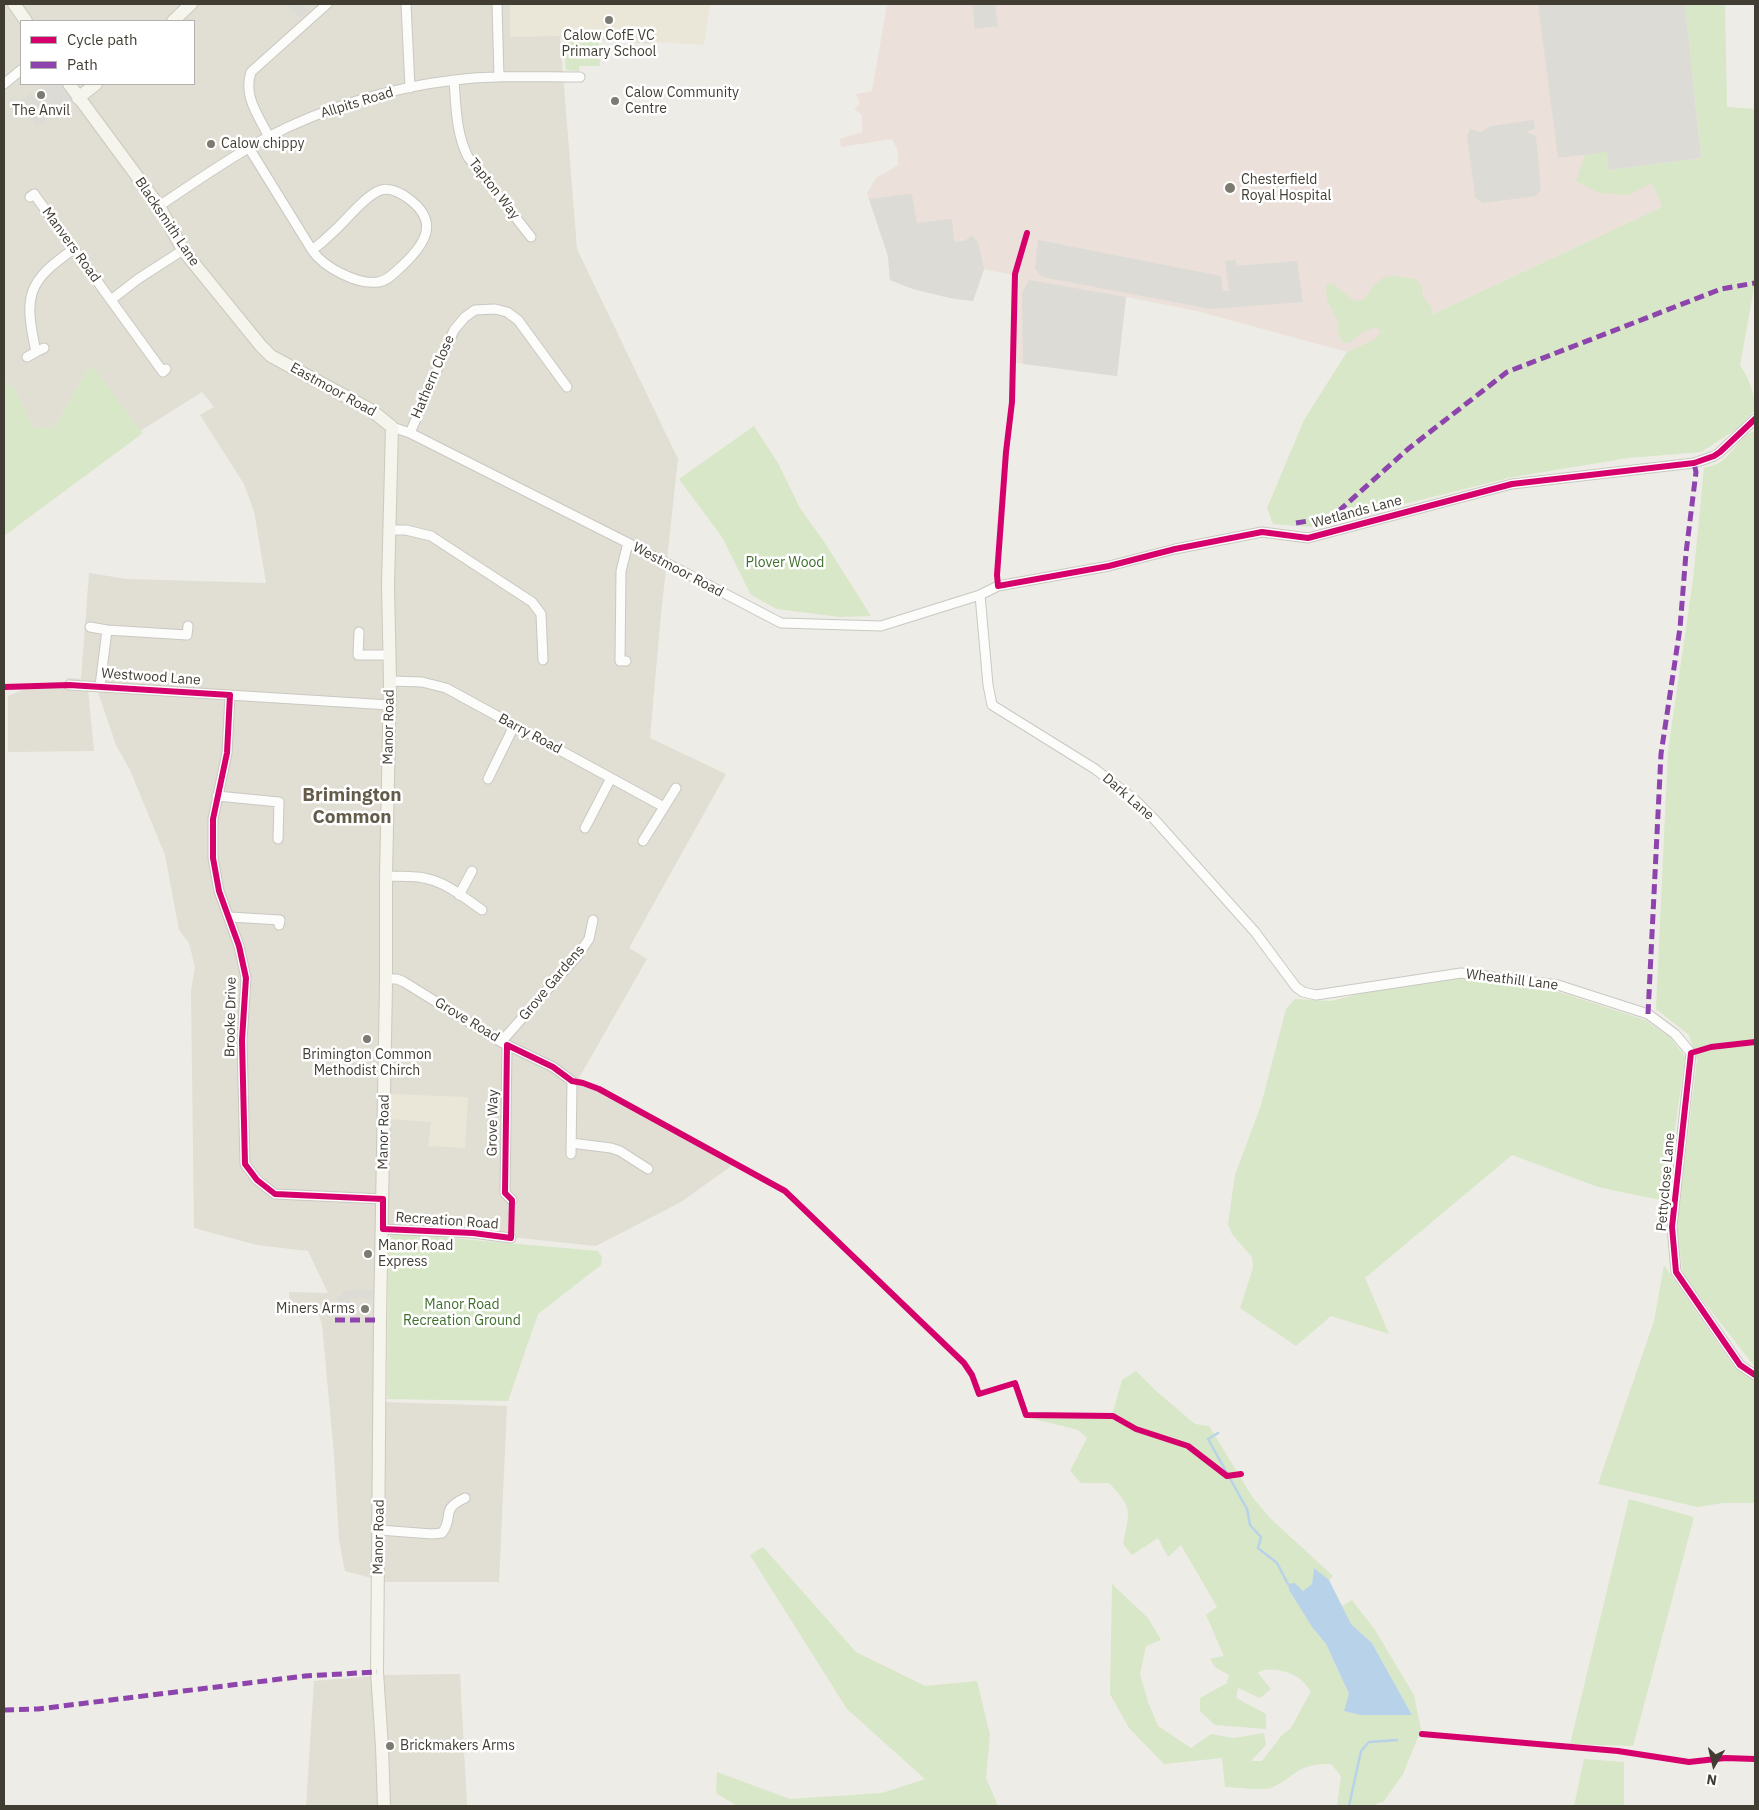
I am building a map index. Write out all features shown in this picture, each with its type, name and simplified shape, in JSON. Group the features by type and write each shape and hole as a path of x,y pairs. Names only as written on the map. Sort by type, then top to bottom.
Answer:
{"street":[{"path":"14,4 25,20"},
{"path":"174,20 192,4"},
{"path":"268,137 248,95 247,83 251,72 327,4"},
{"path":"406,4 410,88"},
{"path":"497,4 499,77"},
{"path":"4,84 20,71"},
{"name":"Allpits Road","path":"159,206 268,137 313,116 375,96 454,80 499,77 580,77"},
{"name":"Tapton Way","path":"454,80 457,122 462,143 468,157 531,237"},
{"name":"Blacksmith Lane","path":"69,85 159,206 183,250 271,356"},
{"path":"78,98 95,85"},
{"path":"249,148 317,259 354,279 380,282 390,277 423,244 427,231 426,220 410,200 390,189 380,191 365,201 333,233 312,250"},
{"name":"Manvers Road","path":"34,194 162,372 166,369"},
{"path":"26,357 40,350 29,319 31,292 43,274 74,249"},
{"path":"111,300 138,279 183,250"},
{"name":"Hathern Close","path":"410,433 454,330 465,317 475,310 495,308 513,315 567,387"},
{"name":"Eastmoor Road","path":"271,356 371,410 392,427"},
{"name":"Wetlands Lane","path":"980,595 998,586 1109,566 1174,549 1262,532 1308,538 1512,484 1694,463 1720,452 1755,419"},
{"name":"Westmoor Road","path":"392,427 410,433 781,623 881,626 980,595"},
{"name":"Manor Road","path":"384,1806 377,1672 392,427"},
{"path":"390,530 406,530 430,536 532,602 541,614 543,660"},
{"path":"626,660 620,661 621,570 628,543"},
{"name":"Dark Lane","path":"980,595 988,685 992,705 1095,769 1135,800 1255,932 1296,987 1303,992 1316,995"},
{"path":"90,627 107,630 187,635 188,626"},
{"path":"100,686 107,630"},
{"path":"359,632 358,655 389,655"},
{"name":"Barry Road","path":"390,681 422,682 446,688 664,807"},
{"name":"Westwood Lane","path":"69,685 389,706"},
{"name":"Brooke Drive","path":"230,696 227,753 213,819 213,858 219,891 230,917 246,978 242,1040 245,1164 257,1180 275,1194 383,1199"},
{"path":"488,778 514,726"},
{"path":"585,828 611,778"},
{"path":"643,841 676,788"},
{"path":"217,796 279,802 278,839"},
{"path":"459,895 472,871"},
{"path":"386,876 434,880 482,910"},
{"path":"230,917 280,920 280,924"},
{"name":"Grove Gardens","path":"504,1043 578,955 589,939 593,920"},
{"name":"Wheathill Lane","path":"1316,995 1461,973 1558,985 1648,1014 1675,1034 1690,1053"},
{"name":"Grove Road","path":"386,978 400,980 504,1043 553,1067 572,1081 571,1143"},
{"name":"Grove Way","path":"504,1043 505,1193 512,1200"},
{"name":"Pettyclose Lane","path":"1690,1053 1672,1228 1676,1272 1740,1365 1755,1375"},
{"path":"571,1154 571,1143 611,1148 648,1169"},
{"name":"Recreation Road","path":"382,1229 473,1233 511,1238"},
{"path":"379,1530 442,1533 448,1526 449,1510 454,1503 464,1498"}],"shaded area":[{"path":"4,4 655,4 653,44 560,37 577,249 678,459 650,738 726,774 629,948 647,959 579,1078 734,1164 681,1202 596,1246 473,1233 387,1231 383,1402 507,1406 499,1582 386,1582 345,1571 339,1540 334,1454 322,1325 319,1315 290,1313 289,1292 328,1293 308,1251 257,1245 194,1228 191,990 195,967 189,943 179,930 165,855 130,770 116,745 98,692 88,690 94,751 8,752 8,696 28,688 67,687 67,678 81,679 89,573 127,579 266,583 254,511 244,484 200,415 214,407 202,392 140,431 91,365 54,428 34,428 14,389 4,381"},
{"path":"287,4 303,4 309,10 300,18"},
{"name":"Calow CofE VC Primary School","path":"510,4 710,4 704,45 560,36 510,37"},
{"name":"Chesterfield Royal Hospital","path":"887,4 1685,4 1693,82 1609,170 1576,181 1652,183 1662,207 1429,316 1347,352 1197,311 1126,297 1117,376 1010,362 1019,276 984,269 973,301 950,298 913,289 890,280 888,256 867,193 876,178 898,165 898,151 892,139 841,147 840,139 862,132 862,115 854,109 860,104 856,94 872,91"},
{"path":"972,4 995,4 998,26 975,29"},
{"path":"1538,4 1685,4 1701,158 1609,170 1607,152 1558,158"},
{"path":"40,85 62,85 73,99 37,126 19,103 31,93 41,106 51,99"},
{"path":"1534,120 1535,130 1532,129 1527,132 1536,136 1541,189 1536,196 1483,203 1475,197 1467,136 1470,129 1481,132 1491,126"},
{"path":"912,195 917,223 952,219 954,242 965,241 971,235 978,242 984,269 973,301 950,298 913,289 890,280 888,256 869,199"},
{"path":"1038,240 1221,276 1223,291 1229,291 1225,261 1235,260 1237,266 1297,261 1303,302 1211,309 1042,277 1035,269"},
{"path":"1029,280 1126,297 1117,376 1023,364 1022,293"},
{"path":"390,1094 468,1097 465,1148 428,1146 431,1122 390,1119"},
{"path":"376,1290 376,1299 350,1298 350,1316 338,1316 332,1304 339,1304 338,1296 342,1296 343,1291"},
{"path":"460,1674 467,1806 306,1806 314,1681 386,1675"}],"green space":[{"path":"1685,4 1725,4 1727,107 1755,109 1755,283 1740,365 1751,386 1755,410 1737,429 1701,452 1628,458 1513,477 1311,527 1273,524 1267,508 1304,420 1347,352 1376,339 1381,331 1376,327 1361,333 1349,343 1342,343 1338,331 1338,322 1327,300 1326,285 1332,283 1354,301 1364,300 1375,284 1386,277 1398,276 1417,280 1422,288 1423,297 1432,308 1431,315 1662,207 1652,183 1629,195 1599,193 1576,181 1585,155 1607,151 1609,170 1701,158"},
{"path":"564,40 599,42 600,66 579,66 579,71 566,70"},
{"path":"91,365 143,433 4,536 4,381 14,389 34,428 54,428"},
{"name":"Plover Wood","path":"754,426 778,463 800,508 825,543 871,616 840,617 777,609 751,595 722,537 679,479"},
{"path":"1755,431 1755,1367 1683,1275 1677,1228 1697,1060 1689,1035 1656,1009 1668,751 1693,580 1704,468 1717,464 1724,459 1745,436"},
{"path":"1460,978 1556,991 1645,1020 1671,1038 1685,1057 1665,1201 1598,1187 1512,1155 1365,1278 1389,1334 1331,1316 1296,1346 1240,1308 1253,1268 1252,1257 1232,1234 1228,1224 1235,1175 1261,1105 1286,1009 1295,999 1331,1001 1367,992"},
{"name":"Manor Road Recreation Ground","path":"393,1233 598,1251 602,1257 601,1265 538,1314 508,1401 387,1399 388,1237"},
{"path":"1664,1265 1734,1367 1755,1380 1755,1503 1723,1503 1698,1507 1598,1484 1654,1321"},
{"path":"1136,1371 1156,1391 1195,1424 1209,1426 1253,1498 1272,1520 1333,1576 1329,1580 1314,1569 1312,1584 1303,1591 1289,1584 1289,1590 1312,1627 1326,1644 1349,1694 1345,1711 1360,1715 1412,1715 1372,1643 1351,1624 1342,1606 1352,1600 1375,1630 1414,1695 1421,1730 1403,1774 1384,1801 1372,1806 1337,1806 1341,1776 1331,1764 1320,1764 1304,1768 1267,1789 1225,1787 1222,1758 1164,1764 1129,1728 1110,1694 1112,1584 1148,1618 1161,1640 1146,1646 1140,1674 1148,1702 1158,1726 1191,1748 1211,1734 1234,1738 1264,1733 1266,1745 1251,1761 1262,1761 1282,1735 1291,1728 1311,1691 1297,1677 1283,1671 1272,1670 1258,1673 1271,1689 1260,1698 1238,1688 1236,1698 1266,1714 1266,1729 1215,1725 1200,1711 1200,1698 1227,1683 1229,1675 1215,1667 1210,1659 1224,1656 1206,1615 1217,1607 1181,1545 1168,1557 1158,1538 1132,1555 1123,1544 1128,1510 1117,1491 1109,1483 1081,1483 1070,1471 1087,1438 1078,1430 1026,1417 1111,1419 1122,1380"},
{"path":"1629,1499 1694,1517 1633,1746 1570,1744"},
{"path":"763,1547 856,1652 925,1686 977,1681 990,1735 986,1778 998,1806 737,1806 716,1793 717,1772 790,1799 882,1793 925,1779 847,1709 750,1555"},
{"path":"1584,1759 1624,1762 1624,1806 1574,1806"}],"water":[{"path":"1314,1568 1329,1580 1351,1624 1372,1643 1412,1715 1360,1715 1344,1711 1349,1694 1326,1644 1312,1627 1289,1590 1288,1584 1295,1583 1303,1591 1312,1584"}],"waterway":[{"path":"1218,1433 1208,1439 1247,1509 1250,1525 1261,1537 1258,1548 1277,1563 1288,1584"},
{"path":"1349,1806 1361,1751 1369,1742 1397,1740"}],"marked path":[{"path":"1296,523 1332,517 1408,449 1507,372 1721,289 1755,283"},
{"path":"1648,1014 1661,754 1680,628 1686,553 1696,472 1694,463"},
{"path":"335,1320 380,1320"},
{"path":"4,1710 38,1709 305,1676 377,1672"}],"cycle path":[{"path":"1027,233 1015,274 1012,402 1006,452 997,575 998,586 1109,566 1175,549 1262,532 1308,538 1512,484 1694,463 1720,452 1755,419"},
{"path":"4,687 69,685 230,695 227,753 213,819 213,858 219,891 239,946 246,978 242,1040 245,1164 257,1180 275,1194 383,1199 383,1229 473,1233 511,1238 512,1200 505,1193 507,1045 553,1067 572,1081 599,1089 785,1191 964,1363 972,1375 979,1394 1015,1383 1026,1415 1113,1416 1136,1429 1188,1446 1227,1476 1241,1474"},
{"path":"1755,1042 1711,1047 1691,1053 1672,1227 1676,1272 1740,1365 1755,1375"},
{"path":"1422,1734 1618,1751 1689,1762 1725,1758 1755,1759"}],"place":[{"name":"Calow CofE VC Primary School","path":"609,20"},
{"name":"The Anvil","path":"41,95"},
{"name":"Calow Community Centre","path":"615,101"},
{"name":"Calow chippy","path":"211,144"},
{"name":"Chesterfield Royal Hospital","path":"1230,188"},
{"name":"Brimington Common Methodist Chirch","path":"367,1039"},
{"name":"Manor Road Express","path":"368,1254"},
{"name":"Miners Arms","path":"365,1309"},
{"name":"Brickmakers Arms","path":"390,1746"}],"district":[{"name":"Brimington Common","path":"352,807"}]}
